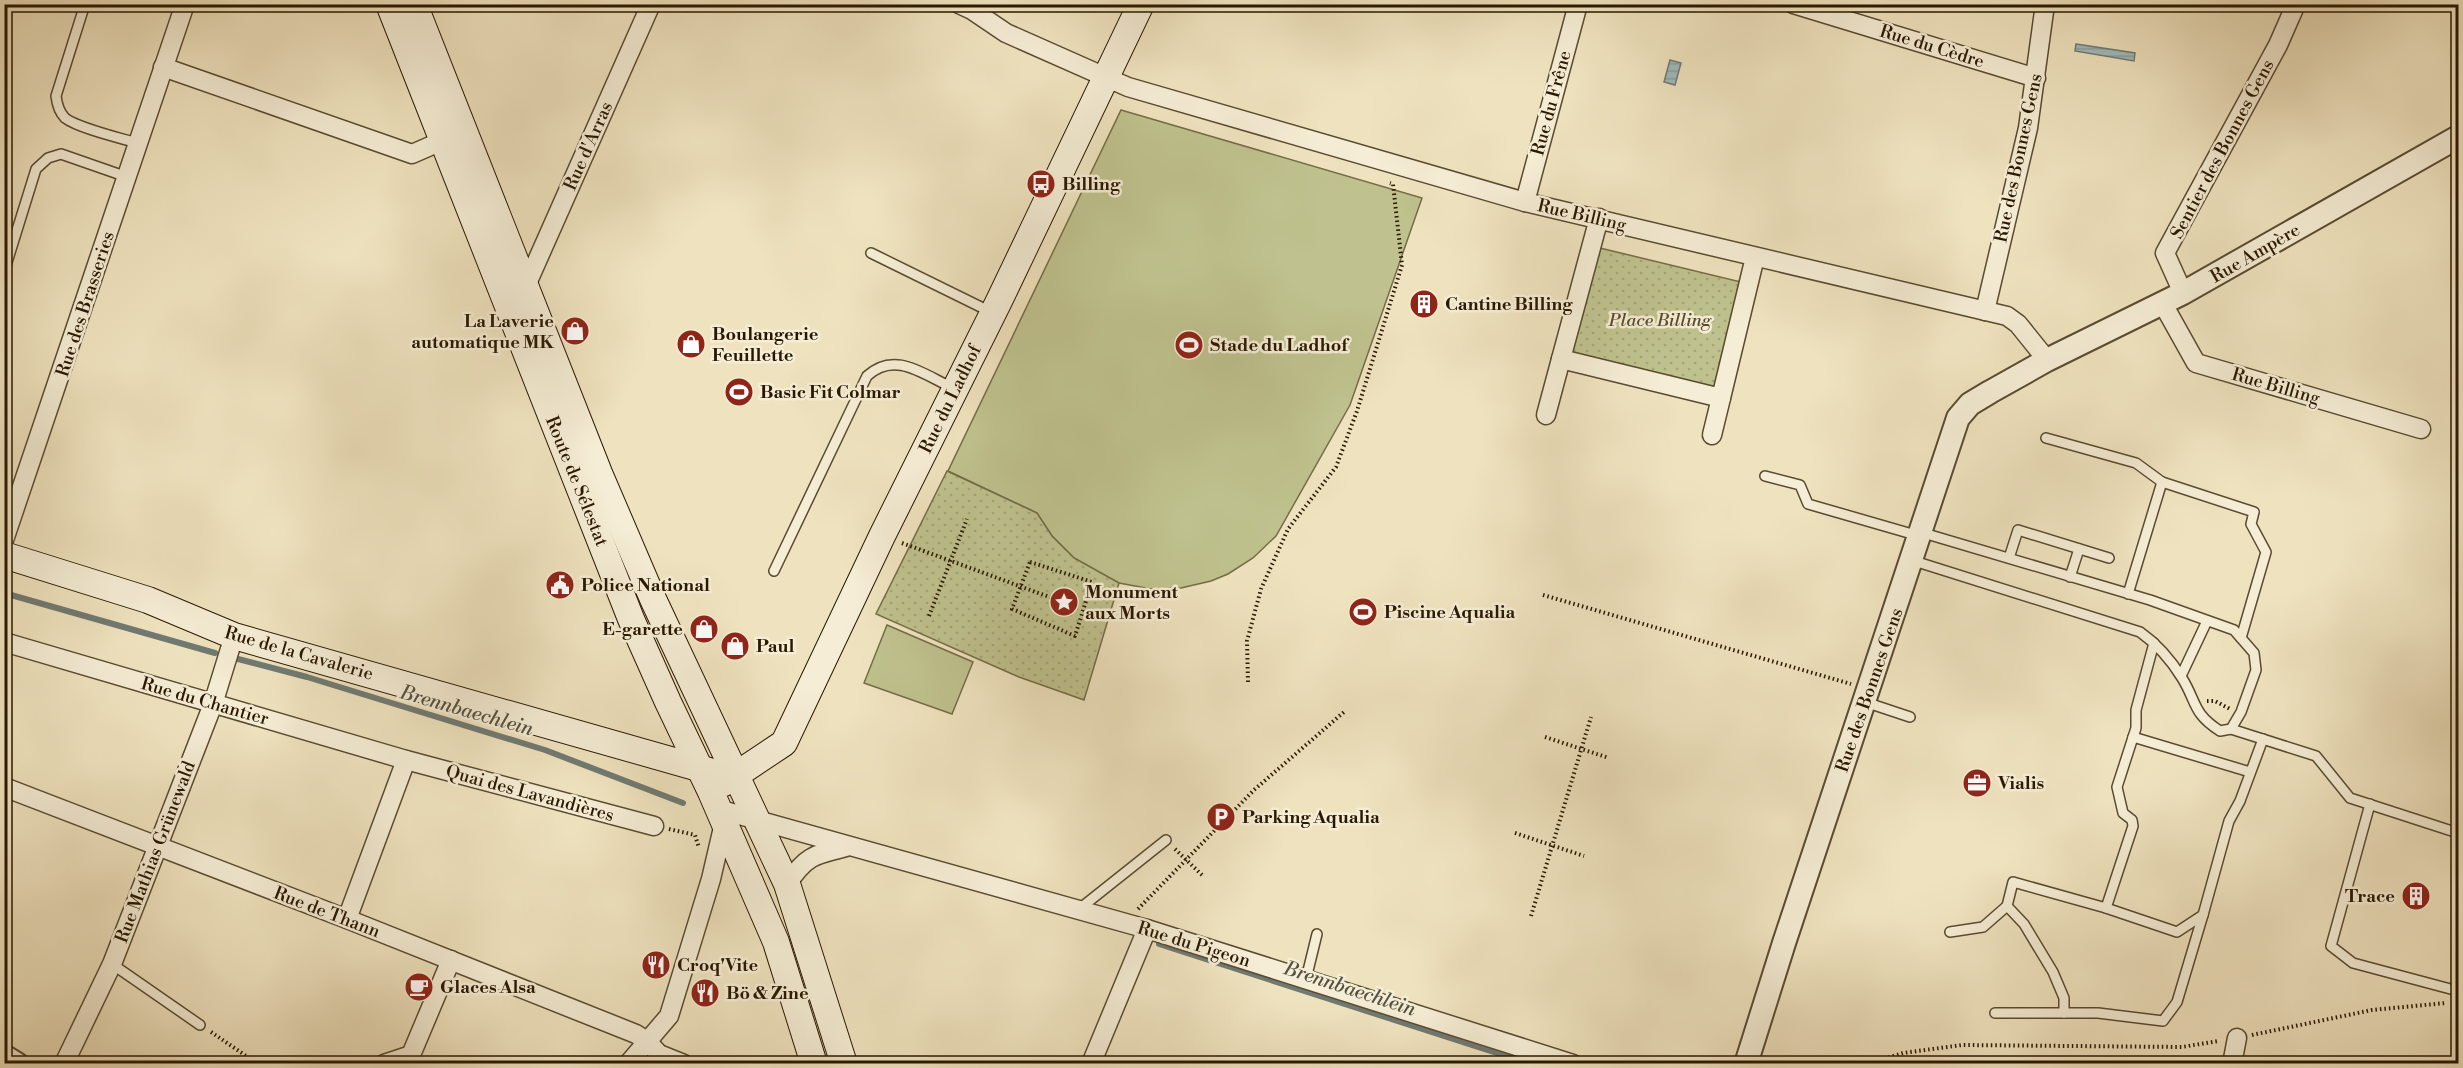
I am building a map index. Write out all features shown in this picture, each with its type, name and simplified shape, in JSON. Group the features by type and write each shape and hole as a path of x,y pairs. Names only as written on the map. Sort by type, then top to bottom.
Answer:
{"main road":[{"name":"Route de Sélestat","path":"389,4 444,140 603,484 653,599 787,884 844,1064"},
{"name":"Route de Sélestat","path":"414,4 631,619 713,798 727,852 776,942 814,1064"},
{"name":"Rue du Ladhof","path":"713,798 736,775 784,743 1141,4"},
{"name":"Rue de la Cavalerie","path":"4,555 148,600 234,636 713,798"},
{"path":"727,852 772,851"}],"street":[{"name":"Rue des Brasseries","path":"4,540 185,4"},
{"name":"Rue d'Arras","path":"515,294 651,4"},
{"name":"Rue Billing","path":"958,4 972,10 1005,33 1128,87 1525,202 2007,316 2018,324 2047,360"},
{"name":"Rue du Frêne","path":"1525,202 1578,4"},
{"name":"Rue du Cèdre","path":"1793,4 2037,78"},
{"name":"Rue des Bonnes Gens","path":"1985,311 2028,128 2037,78 2045,4"},
{"name":"Sentier des Bonnes Gens","path":"2183,293 2165,253 2278,45 2296,4"},
{"path":"163,67 412,154 444,140"},
{"name":"Rue Ampère","path":"2047,360 2163,304 2458,137"},
{"path":"1546,415 1599,218"},
{"path":"1712,435 1755,257"},
{"name":"Rue Billing","path":"2163,304 2196,363 2421,429"},
{"path":"1561,359 1720,398"},
{"name":"Rue des Bonnes Gens","path":"1746,1064 1958,418 1970,404 2047,360"},
{"name":"Rue Mathias Grünewald","path":"64,1064 112,964 213,704 234,636"},
{"name":"Rue du Chantier","path":"4,642 406,760"},
{"path":"347,919 406,760"},
{"name":"Quai des Lavandières","path":"406,760 654,826"},
{"name":"Rue de Thann","path":"4,787 451,960 648,1041 659,1054 684,1064"},
{"name":"Rue du Pigeon","path":"713,798 758,820 1147,929 1573,1064"},
{"path":"787,884 800,865 815,855 847,846"},
{"path":"628,1064 669,1016 727,852"},
{"path":"1090,1064 1147,929"},
{"path":"384,1064 411,1055 451,960"},
{"path":"2232,1064 2237,1038"},
{"path":"4,1056 17,1064"}],"lane":[{"path":"85,4 56,96 58,108 64,117 74,123 138,143"},
{"path":"4,272 36,169 48,158 61,154 127,177"},
{"path":"871,254 993,313"},
{"path":"774,571 867,376 877,367 890,363 901,364 955,389"},
{"path":"2046,438 2136,463 2162,482 2254,512 2251,524 2266,552 2241,638"},
{"path":"1765,476 1800,485 1808,504 2009,558 2128,594 2234,630 2254,653 2256,670 2241,712 2231,729"},
{"path":"2128,594 2162,482"},
{"path":"2009,558 2018,530 2109,558"},
{"path":"2070,577 2079,549"},
{"path":"1911,560 2140,632 2154,643 2181,676 2199,714 2207,723 2220,731 2231,729 2316,756 2350,798 2458,833"},
{"path":"2181,676 2207,621"},
{"path":"2106,908 2133,826 2132,820 2123,813 2117,787 2136,728 2136,710 2154,643"},
{"path":"1867,695 1910,717"},
{"path":"2133,737 2250,772"},
{"path":"1995,1013 2098,1013 2163,1021 2177,1002 2229,821 2240,801 2263,739"},
{"path":"2370,804 2331,946 2353,963 2458,991"},
{"path":"1078,909 1166,840"},
{"path":"1950,932 1983,927 2007,906 2013,882 2106,908 2177,932 2203,915"},
{"path":"2007,906 2024,924 2053,972 2064,998 2064,1013"},
{"path":"1306,979 1317,934"},
{"path":"112,964 200,1025"}],"path":[{"path":"1248,682 1247,641 1261,590 1288,529 1336,467 1357,411 1402,265 1393,183 1381,180"},
{"path":"929,616 967,519"},
{"path":"882,536 1052,598"},
{"path":"1030,562 1092,582 1075,636 1012,609 1021,586 1030,562"},
{"path":"1543,595 1867,695"},
{"path":"2191,699 2215,700 2228,709 2241,712"},
{"path":"1125,923 1254,790 1344,712"},
{"path":"1531,916 1592,717"},
{"path":"1545,737 1609,758"},
{"path":"654,826 695,835 700,853"},
{"path":"1515,833 1584,856"},
{"path":"1166,840 1202,875"},
{"path":"1867,1064 1903,1053 1962,1045 2182,1047 2372,1010 2448,1003"},
{"path":"200,1025 258,1064"}],"green space":[{"name":"Stade du Ladhof","path":"1121,110 1422,198 1350,405 1276,536 1253,558 1228,574 1211,581 1181,588 1151,589 1119,583 1074,558 1052,536 1037,513 948,471"},
{"name":"Place Billing","path":"1600,248 1741,282 1716,386 1713,389 1571,354"},
{"path":"947,471 1037,513 1052,536 1074,558 1119,583 1084,700 1019,677 876,614"},
{"path":"887,625 973,662 952,714 864,683"}],"water":[{"path":"2076,44 2135,53 2134,61 2075,51"},
{"path":"1670,60 1681,63 1675,85 1664,82"}],"waterway":[{"name":"Brennbaechlein","path":"4,593 215,653"},
{"name":"Brennbaechlein","path":"238,659 307,677 545,750 683,803"},
{"name":"Brennbaechlein","path":"1159,944 1531,1064"}],"place":[{"name":"Billing","path":"1041,184"},
{"name":"Cantine Billing","path":"1424,304"},
{"name":"La Laverie automatique MK","path":"575,331"},
{"name":"Boulangerie Feuillette","path":"691,344"},
{"name":"Stade du Ladhof","path":"1189,345"},
{"name":"Basic Fit Colmar","path":"739,392"},
{"name":"Police National","path":"560,585"},
{"name":"Monument aux Morts","path":"1064,602"},
{"name":"Piscine Aqualia","path":"1363,612"},
{"name":"E-garette","path":"704,629"},
{"name":"Paul","path":"735,646"},
{"name":"Vialis","path":"1977,783"},
{"name":"Parking Aqualia","path":"1221,817"},
{"name":"Trace","path":"2416,896"},
{"name":"Croq'Vite","path":"656,965"},
{"name":"Glaces Alsa","path":"419,987"},
{"name":"Bö & Zine","path":"705,993"}]}
